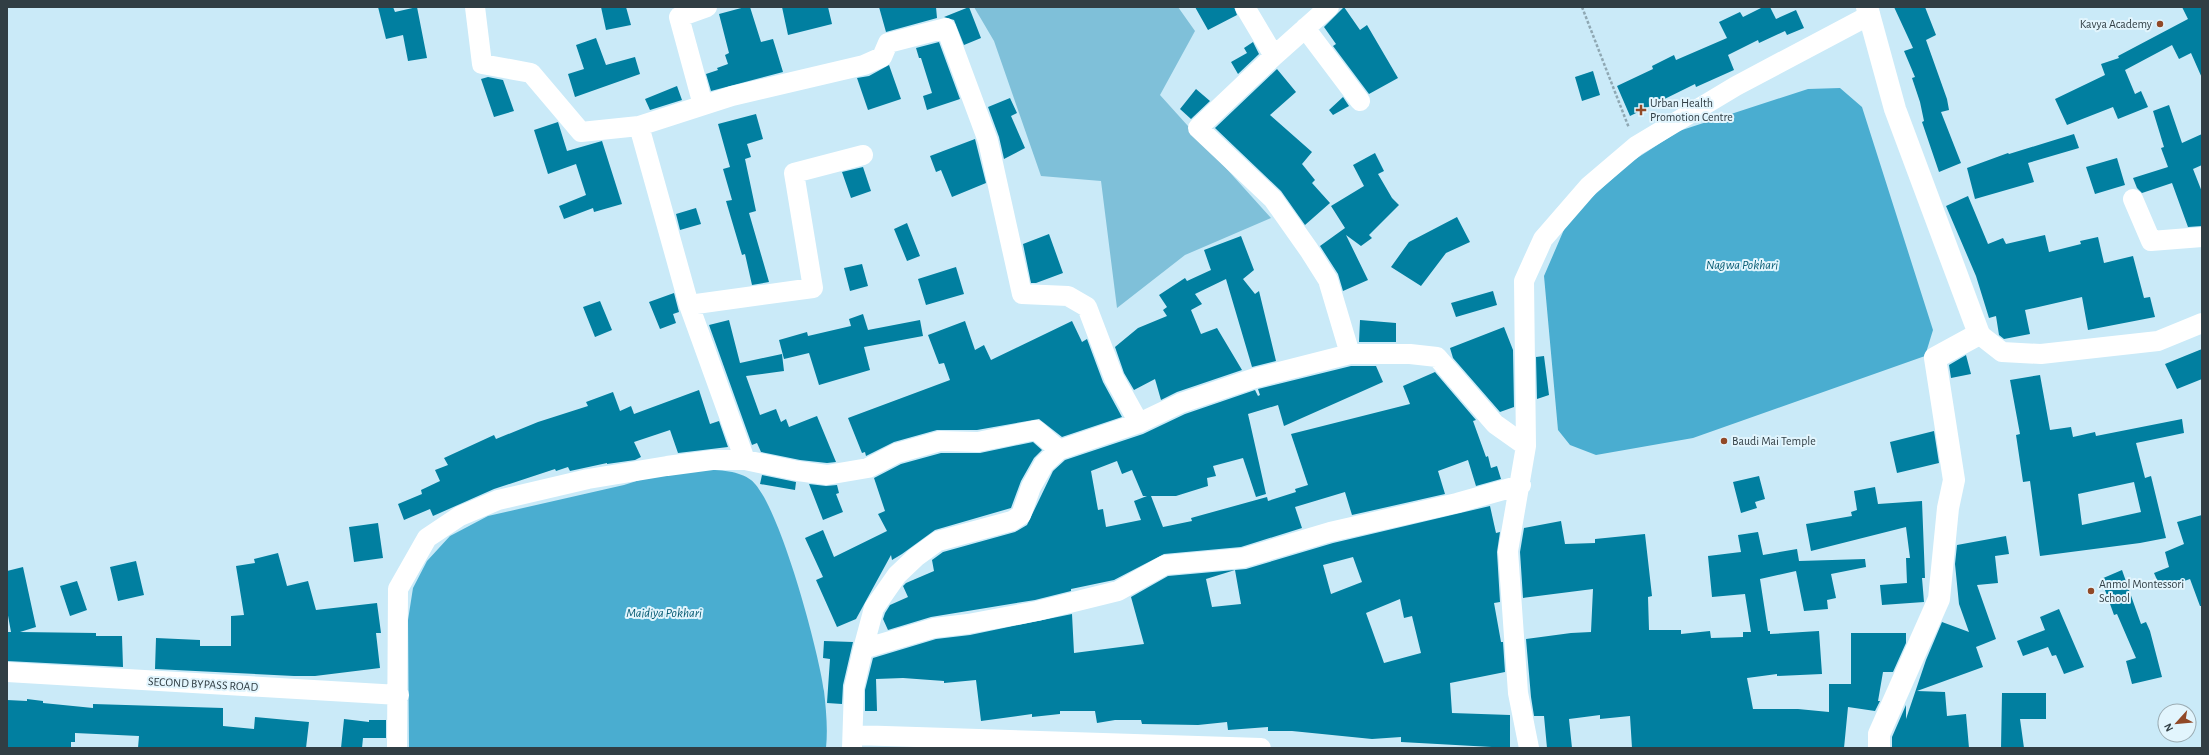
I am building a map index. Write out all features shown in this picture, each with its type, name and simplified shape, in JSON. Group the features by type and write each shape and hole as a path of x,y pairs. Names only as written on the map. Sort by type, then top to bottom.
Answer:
{"street":[{"path":"476,7 482,64 531,73 581,132 639,126 732,96 864,65 882,57 888,42 946,28 988,141 1022,294 1068,296 1087,307 1114,378 1139,423"},
{"path":"703,105 679,17 707,7"},
{"path":"1245,7 1274,56"},
{"path":"1329,7 1274,56 1198,128 1273,199 1309,250 1328,280 1350,354"},
{"path":"1528,748 1518,694 1508,551 1521,485 1526,446 1524,281 1543,239 1589,186 1636,146 1736,86 1868,11 1895,109 1979,334 2002,352 2041,354 2158,341 2202,323"},
{"path":"1305,28 1360,101"},
{"path":"639,126 689,305 745,460"},
{"path":"689,305 813,288 794,173 864,156"},
{"path":"2133,199 2151,241 2202,237"},
{"path":"1879,748 1879,734 1939,599 1948,508 1954,480 1935,358 1979,334"},
{"path":"1262,748 853,742 854,688 874,608 897,575 916,557 938,541 1012,521 1021,515 1031,487 1044,464 1059,450 1139,423 1181,403 1255,378 1350,354 1410,354 1437,357 1495,424 1526,446"},
{"path":"397,748 399,695 398,589 427,538 460,516 498,500 588,479 712,460 745,460 798,472 827,475 868,468 897,453 940,441 978,442 1036,430 1059,450"},
{"path":"863,649 934,628 968,624 1030,612 1118,591 1165,565 1243,558 1330,532 1457,503 1521,485"},
{"name":"SECOND BYPASS ROAD","path":"7,672 399,695"}],"path":[{"path":"1582,7 1636,146"}],"shaded area":[{"path":"974,7 1178,7 1195,31 1160,95 1271,218 1185,255 1117,308 1101,181 1041,176 994,41"}],"water":[{"name":"Nagwa Pokhari","path":"1840,88 1862,107 1933,330 1925,356 1693,438 1596,455 1570,445 1558,430 1544,276 1569,218 1631,162 1679,131 1808,89"},
{"name":"Maidiya Pokhari","path":"701,469 734,473 751,480 762,494 774,517 796,579 821,672 827,726 826,748 409,748 408,620 413,588 427,561 450,536 488,516 624,485 671,470"}],"building":[{"path":"378,7 393,7 395,12 417,7 427,58 408,61 403,35 386,39"},
{"path":"601,7 626,7 631,25 606,30"},
{"path":"750,7 761,42 773,39 783,72 711,91 706,74 718,70 717,68 728,64 725,55 729,53 719,14"},
{"path":"782,7 828,7 832,24 788,35"},
{"path":"879,7 936,7 937,18 886,32"},
{"path":"969,7 981,38 964,45 954,20 944,17"},
{"path":"1195,7 1234,7 1237,15 1208,30"},
{"path":"1344,7 1360,30 1367,25 1398,78 1369,94 1333,46 1336,44 1324,27"},
{"path":"1763,7 1770,7 1776,19 1796,10 1804,28 1787,35 1785,31 1759,43 1758,40 1728,55 1734,70 1696,87 1695,84 1630,116 1617,86 1653,69 1652,66 1674,55 1676,60 1727,38 1719,22 1740,12 1743,17"},
{"path":"1894,7 1925,7 1936,35 1926,40 1947,99 1949,110 1941,112 1961,163 1939,172 1922,122 1924,121 1920,102 1912,78 1915,77 1904,51 1913,48"},
{"path":"2182,7 2202,7 2202,78 2191,53 2179,59 2172,45 2125,70 2135,94 2141,91 2148,107 2118,119 2113,107 2067,125 2055,99 2105,75 2101,64 2119,58 2118,56 2188,19"},
{"path":"596,38 606,65 635,57 640,74 575,97 568,74 584,69 576,45"},
{"path":"939,42 960,99 927,110 923,96 932,93 921,58 919,58 916,48"},
{"path":"1253,42 1259,54 1238,74 1231,62 1247,53 1244,48"},
{"path":"889,65 901,99 868,110 857,78 869,76"},
{"path":"1277,69 1296,92 1270,115 1312,152 1302,164 1315,180 1312,183 1330,203 1305,225 1281,191 1215,128"},
{"path":"1593,71 1600,95 1582,101 1575,77"},
{"path":"488,77 503,80 514,111 494,117 481,79"},
{"path":"677,86 682,100 650,110 645,99"},
{"path":"1196,89 1210,101 1191,119 1180,109"},
{"path":"1343,97 1349,106 1333,115 1329,110"},
{"path":"1010,98 1017,113 1011,116 1025,148 1004,159 999,137 988,107"},
{"path":"2169,105 2182,143 2202,134 2202,165 2193,169 2202,192 2202,226 2188,227 2172,183 2142,193 2137,188 2133,178 2168,167 2161,148 2164,147 2153,111"},
{"path":"756,114 763,139 747,144 751,157 745,159 756,211 749,213 769,282 752,285 745,254 742,255 726,201 732,200 723,169 730,167 718,124"},
{"path":"558,122 567,151 602,141 622,204 594,212 593,208 564,219 559,206 586,195 576,164 548,174 534,130"},
{"path":"2074,134 2079,148 2028,163 2034,182 1975,199 1967,168 2008,153 2009,154"},
{"path":"975,139 986,183 952,197 941,170 936,172 930,156"},
{"path":"1375,153 1384,171 1378,174 1392,198 1399,205 1369,235 1372,238 1361,246 1346,235 1368,280 1343,291 1338,274 1320,246 1345,228 1331,206 1364,186 1353,165"},
{"path":"2117,158 2125,185 2095,194 2086,167"},
{"path":"863,167 871,191 851,198 842,172"},
{"path":"1968,196 1988,244 2003,238 2006,244 2045,235 2049,252 2081,244 2080,241 2098,237 2104,263 2133,256 2144,298 2150,297 2155,317 2088,330 2082,297 2025,310 2030,334 2004,339 1999,335 1996,316 1989,318 1976,276 1946,206"},
{"path":"696,208 701,224 680,230 676,214"},
{"path":"1457,217 1470,242 1446,253 1421,286 1391,267 1409,242"},
{"path":"907,223 920,256 907,261 894,229"},
{"path":"1049,234 1063,273 1036,283 1031,283 1023,244"},
{"path":"1241,236 1254,270 1243,279 1255,294 1259,291 1276,361 1252,367 1226,279 1195,294 1202,304 1191,310 1201,334 1217,328 1242,370 1177,392 1161,400 1155,379 1134,390 1124,373 1115,347 1138,328 1167,316 1163,310 1167,307 1159,295 1185,278 1187,281 1211,270 1204,250"},
{"path":"862,264 868,286 850,291 844,268"},
{"path":"956,267 964,294 926,305 918,279"},
{"path":"1493,291 1497,305 1456,317 1451,303"},
{"path":"674,293 679,312 673,314 676,323 660,329 649,302"},
{"path":"600,301 612,330 595,337 583,307"},
{"path":"863,314 868,330 920,320 923,336 864,347 870,370 819,385 809,353 784,359 779,340 807,332 808,336 851,326 849,319"},
{"path":"729,320 740,363 782,354 784,371 746,376 760,415 776,409 781,422 786,419 789,427 817,416 836,462 827,463 800,460 761,452 757,443 752,445 709,325"},
{"path":"1360,320 1396,323 1396,342 1359,342"},
{"path":"965,321 975,350 984,345 991,360 1072,321 1082,342 1087,339 1103,382 1122,417 1062,437 1039,419 977,430 937,430 894,442 866,456 865,452 862,453 848,418 950,380 944,363 939,364 928,335"},
{"path":"1504,327 1513,350 1514,407 1500,412 1453,358 1450,348"},
{"path":"2202,349 2202,379 2177,389 2165,364"},
{"path":"1966,355 1971,374 1951,378 1949,365"},
{"path":"1544,356 1549,395 1537,399 1536,357"},
{"path":"1351,366 1376,366 1383,382 1284,426 1278,405 1248,414 1266,494 1256,497 1243,458 1213,466 1216,476 1207,478 1208,486 1176,496 1151,496 1163,527 1192,521 1191,518 1267,497 1268,501 1296,492 1295,489 1308,485 1291,434 1410,404 1403,386 1435,372 1476,420 1473,421 1486,457 1488,456 1491,468 1497,466 1501,479 1476,486 1468,460 1438,471 1445,494 1352,515 1345,492 1295,507 1302,528 1241,547 1164,554 1114,580 1071,589 1071,591 1035,600 931,617 888,630 883,619 885,613 890,605 908,597 903,586 906,583 934,571 932,560 943,552 1015,532 1027,525 1053,471 1065,460 1143,434 1185,414 1255,390 1258,396 1260,395 1258,389","holes":["1117,461 1122,474 1132,470 1143,496 1147,496 1134,501 1141,520 1106,527 1103,509 1098,510 1091,471"]},
{"path":"2040,375 2050,430 2071,427 2073,437 2095,432 2096,436 2182,419 2184,433 2136,443 2145,478 2151,476 2166,538 2140,543 2040,556 2030,481 2023,482 2016,435 2020,434 2010,380","holes":["2134,482 2141,512 2082,525 2078,494"]},
{"path":"699,390 710,424 719,421 728,447 678,453 670,430 634,442 641,457 635,460 607,463 570,471 568,467 556,471 555,469 494,489 433,516 430,509 404,520 398,504 422,494 421,490 440,481 435,470 448,465 444,458 494,435 496,439 538,422 588,406 586,402 613,392 620,411 631,406 634,414"},
{"path":"1934,431 1939,463 1897,473 1890,442"},
{"path":"1033,442 1042,450 1034,458 1021,481 1011,508 935,530 892,560 891,555 856,619 837,627 816,580 823,577 805,538 823,530 834,557 887,531 878,514 885,511 874,478 901,464 941,453 980,453"},
{"path":"762,475 796,482 795,490 760,484"},
{"path":"1759,476 1765,499 1755,502 1757,508 1741,513 1733,482"},
{"path":"809,484 826,486 837,485 839,493 836,494 843,512 823,520"},
{"path":"1875,487 1878,504 1922,501 1925,578 1922,578 1924,602 1882,605 1880,585 1907,583 1906,558 1910,558 1906,527 1811,551 1806,524 1852,516 1851,512 1857,510 1854,491"},
{"path":"1490,506 1496,533 1500,532 1497,552 1500,602 1494,603 1501,642 1503,642 1505,672 1450,683 1452,713 1510,715 1510,748 1401,742 1401,737 1372,739 1292,731 1268,731 1268,727 1228,730 1227,722 1198,725 1142,724 1141,720 1115,720 1097,723 1095,711 1060,711 1060,714 1032,717 1032,714 981,721 976,680 944,683 944,681 903,678 876,679 877,711 865,711 865,690 873,658 936,639 970,635 1072,614 1074,653 1144,644 1131,597 1168,576 1246,569 1333,543","holes":["1353,557 1362,582 1331,594 1323,565","1235,570 1241,604 1212,607 1206,579","1400,599 1404,618 1412,616 1421,653 1384,663 1366,613"]},
{"path":"2202,515 2202,606 2200,606 2190,579 2161,589 2154,573 2169,567 2165,552 2184,544 2177,522"},
{"path":"1561,521 1565,544 1595,543 1595,539 1645,534 1652,596 1648,597 1649,630 1681,630 1681,634 1710,631 1711,638 1743,637 1743,632 1751,632 1745,594 1712,597 1708,556 1741,552 1738,535 1758,532 1763,555 1797,549 1799,561 1865,559 1866,567 1831,574 1836,598 1827,600 1828,609 1804,611 1796,571 1760,579 1768,631 1770,631 1770,634 1819,631 1822,674 1777,676 1777,674 1747,678 1753,709 1798,709 1829,712 1829,684 1851,684 1851,633 1906,633 1906,643 1893,672 1883,672 1878,701 1880,701 1875,711 1848,707 1844,748 1632,748 1630,716 1600,719 1600,715 1569,719 1572,748 1547,748 1544,716 1534,716 1526,639 1591,632 1593,589 1523,598 1520,552 1524,528"},
{"path":"378,523 383,558 354,562 349,527"},
{"path":"2006,536 2009,554 1995,556 1998,583 1977,585 1996,639 1976,647 1983,667 1917,691 1945,692 1947,716 1966,714 1969,748 1892,748 1892,737 1906,705 1906,719 1926,660 1942,622 1969,632 1959,604 1955,564 1957,545"},
{"path":"278,553 287,586 308,581 316,610 377,603 381,633 376,633 380,668 315,676 155,669 156,638 200,640 200,646 231,646 231,616 244,615 236,566 255,563 254,559"},
{"path":"136,561 144,595 118,601 110,567"},
{"path":"23,567 36,627 20,632 96,633 96,636 122,636 123,667 7,661 7,632 11,632 7,610 7,571"},
{"path":"2122,570 2141,624 2146,622 2150,631 2162,677 2132,684 2126,661 2136,658 2117,614 2114,615 2101,579"},
{"path":"77,581 87,610 70,616 60,586"},
{"path":"2059,609 2084,667 2064,674 2056,655 2052,656 2048,647 2023,656 2017,641 2045,630 2040,617"},
{"path":"824,641 853,642 843,685 842,704 827,703 830,659 823,658"},
{"path":"2002,693 2046,693 2046,719 2020,719 2024,748 2001,748"},
{"path":"27,699 43,701 43,703 93,708 93,704 223,708 223,726 254,729 255,717 309,722 306,748 138,748 139,736 75,733 75,742 71,742 71,748 7,748 7,700 27,701"},
{"path":"344,719 369,722 369,720 386,720 386,738 363,738 362,748 341,748"}],"place":[{"name":"Kavya Academy","path":"2160,24"},
{"name":"Urban Health Promotion Centre","path":"1641,110"},
{"name":"Baudi Mai Temple","path":"1724,441"},
{"name":"Anmol Montessori School","path":"2091,591"}]}
